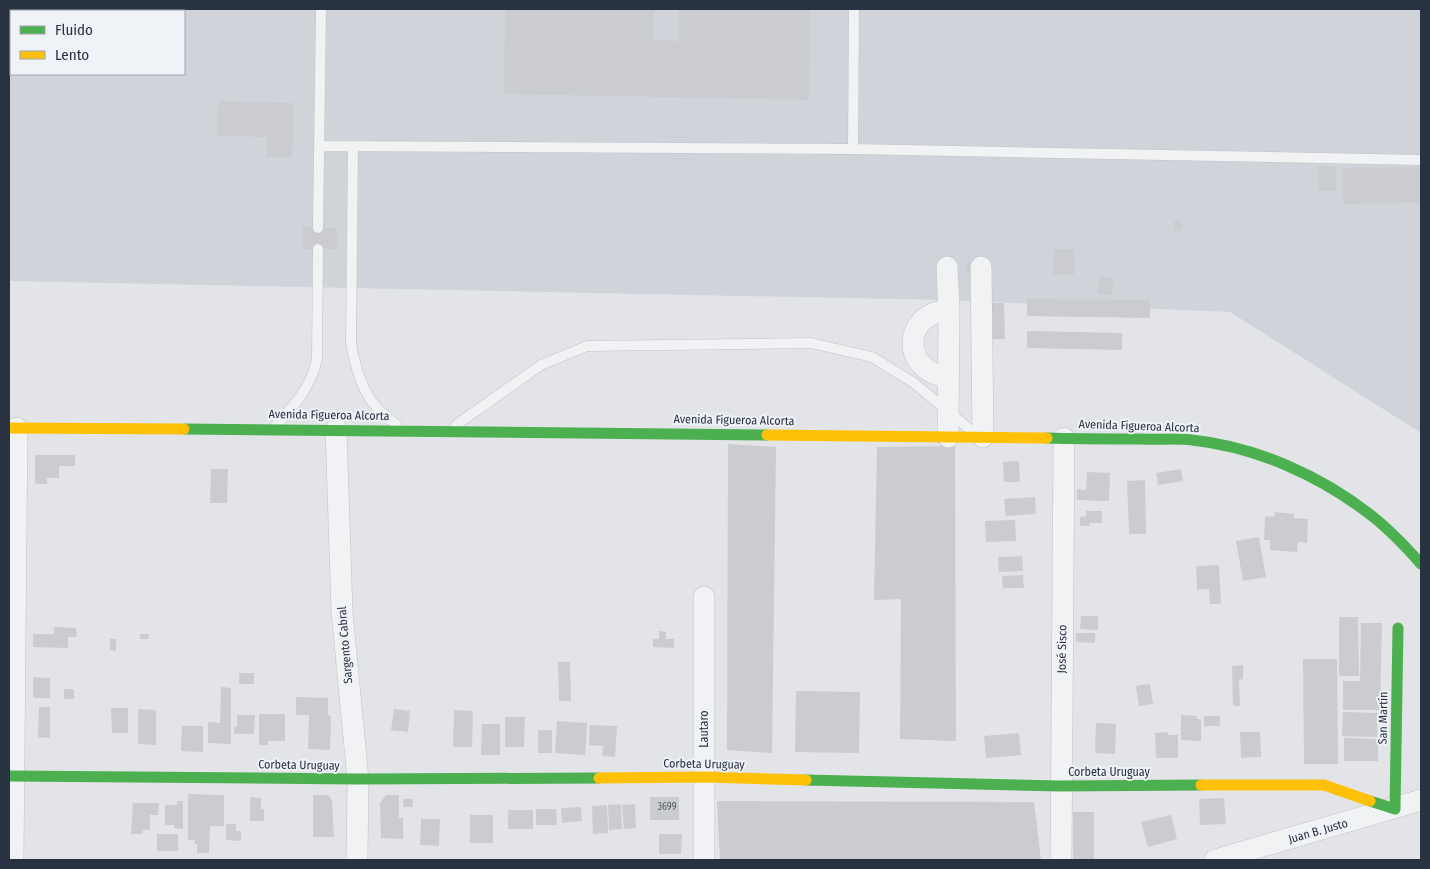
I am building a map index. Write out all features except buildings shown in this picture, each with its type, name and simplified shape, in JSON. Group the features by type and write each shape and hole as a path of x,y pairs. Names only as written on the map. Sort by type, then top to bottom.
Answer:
{"street":[{"path":"981,437 982,266"},
{"path":"947,267 949,310 948,437"},
{"path":"949,310 938,311 928,315 920,322 914,332 912,343 914,354 928,372 938,376 949,377"},
{"name":"Avenida Figueroa Alcorta","path":"13,428 273,428 1191,440 1245,450 1274,459 1332,486 1365,509 1392,532 1421,564"},
{"path":"13,428 11,776 13,860"},
{"name":"Sargento Cabral","path":"336,429 342,612 358,779 357,860"},
{"name":"José Sisco","path":"1061,860 1060,786 1064,438"},
{"name":"Lautaro","path":"704,597 704,860"},
{"name":"San Martín","path":"1395,809 1398,628"},
{"name":"Corbeta Uruguay","path":"11,776 358,779 705,778 1060,786 1324,785 1395,809"},
{"name":"Juan B. Justo","path":"1215,860 1421,800"}],"lane":[{"path":"318,228 321,9"},
{"path":"853,149 854,9"},
{"path":"319,146 853,149 1421,160"},
{"path":"353,146 351,343 354,363 362,386 373,404 388,419 405,430"},
{"path":"273,428 296,403 308,386 314,372 316,359 318,249"},
{"path":"447,431 541,365 586,346 810,343 872,357 914,383 981,437"}],"shaded area":[{"path":"9,9 1421,9 1421,433 1230,312 942,300 9,281"}],"traffic: fast":[{"path":"184,429 767,435"},
{"path":"1047,438 1186,439 1240,449 1264,457 1310,476 1352,502 1385,527 1421,564"},
{"path":"1370,801 1395,809 1398,628"},
{"path":"9,776 358,779 599,778"},
{"path":"806,780 1060,786 1201,785"}],"traffic: slow":[{"path":"9,428 184,429"},
{"path":"767,435 1047,438"},
{"path":"599,778 705,777 806,780"},
{"path":"1201,785 1324,785 1370,801"}]}
